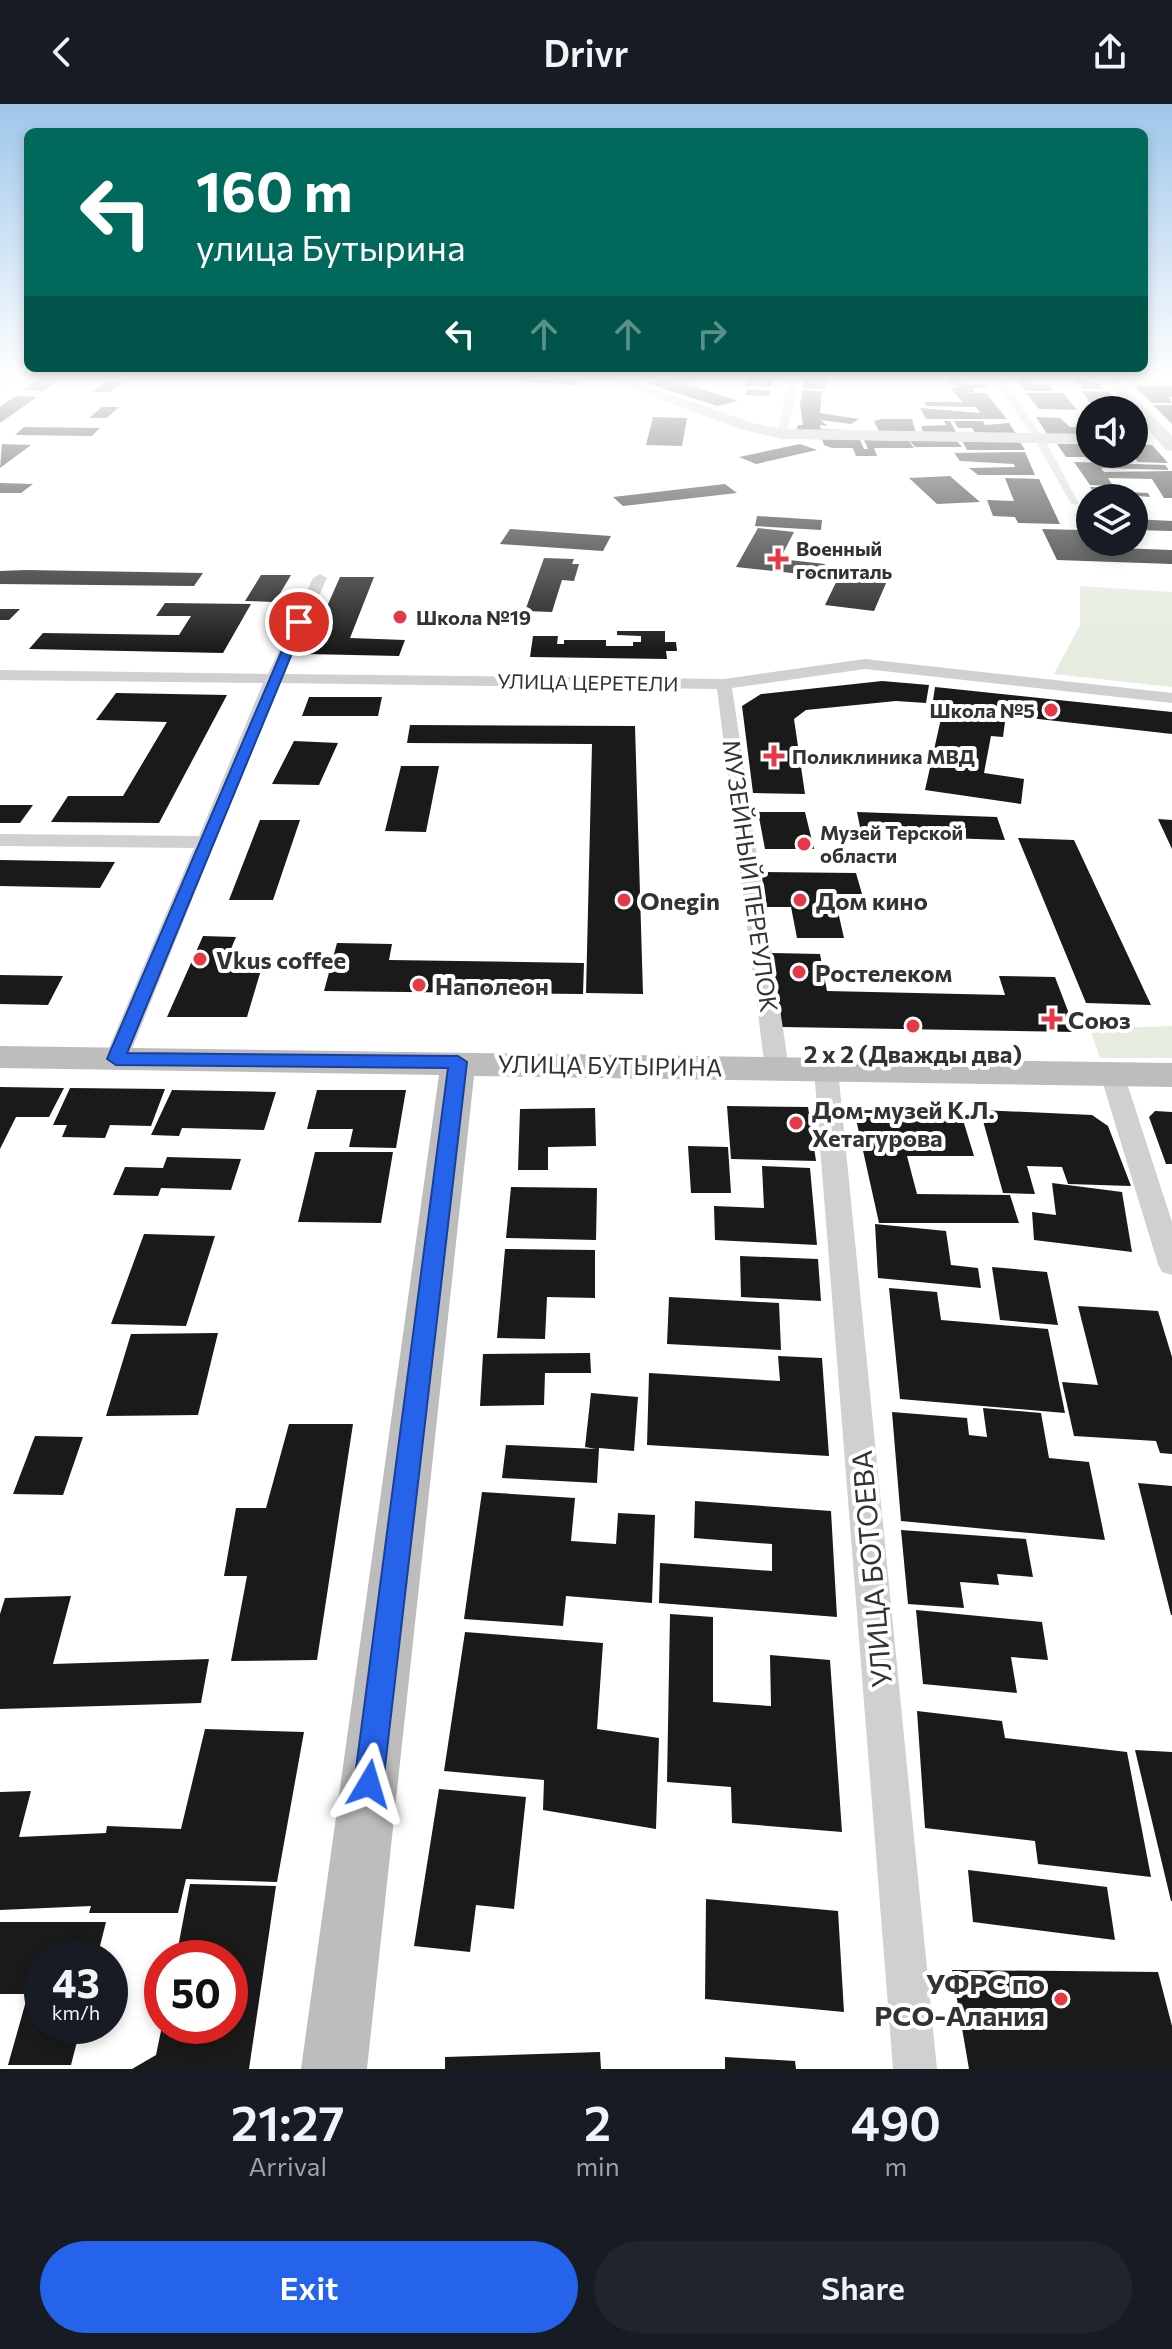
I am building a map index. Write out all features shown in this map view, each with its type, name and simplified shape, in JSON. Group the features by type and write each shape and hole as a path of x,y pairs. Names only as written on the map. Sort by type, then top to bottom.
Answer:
{"main road":[{"name":"УЛИЦА БУТЫРИНА","path":"0,1057 1172,1075"},
{"path":"334,2069 458,1062"}],"street":[{"path":"1055,467 1075,501"},
{"path":"116,1059 273,679 320,578"},
{"name":"УЛИЦА ЦЕРЕТЕЛИ","path":"0,675 724,684 865,664 1172,698"},
{"name":"МУЗЕЙНЫЙ ПЕРЕУЛОК","path":"724,684 777,1069"},
{"path":"0,840 207,842"},
{"name":"УЛИЦА БОТОЕВА","path":"826,1070 915,2069"},
{"path":"1112,1074 1172,1264"}],"shaded area":[{"path":"1080,586 1172,592 1172,687 1054,674 1080,625"},
{"path":"1172,1026 1172,1058 1100,1058 1090,1029"}],"building":[{"path":"1031,467 1035,475 978,475 969,468"},
{"path":"1166,467 1169,470 1101,468"},
{"path":"1078,468 1101,468 1104,472 1172,471 1172,498 1164,498 1152,479 1108,478 1112,484 1089,484"},
{"path":"950,476 980,502 937,504 909,478"},
{"path":"1005,478 1039,479 1060,524 1018,523 1015,517 993,516 987,500 1014,501"},
{"path":"0,483 33,484 21,493 0,493"},
{"path":"725,484 737,493 623,506 613,497"},
{"path":"757,516 822,520 821,530 755,526"},
{"path":"1148,520 1172,521 1172,531 1148,530"},
{"path":"758,528 794,532 780,559 825,564 819,576 736,567"},
{"path":"510,529 611,536 603,551 500,544"},
{"path":"1042,529 1076,530 1076,556 1148,556 1148,549 1172,550 1172,564 1057,560"},
{"path":"544,558 574,559 572,564 579,564 574,581 562,580 552,612 525,611"},
{"path":"843,568 890,574 874,611 825,605"},
{"path":"0,571 203,573 194,586 0,584"},
{"path":"261,575 291,575 275,602 245,601"},
{"path":"340,577 374,577 350,638 405,640 399,656 306,654"},
{"path":"165,603 251,604 223,653 29,649 43,633 179,635 191,616 156,616"},
{"path":"0,609 20,609 9,620 0,620"},
{"path":"617,631 665,631 665,642 676,642 677,651 666,651 667,659 530,657 533,636 558,636 557,644 564,644 564,640 606,640 606,646 633,646 633,642 641,642 641,636 617,635"},
{"name":"Поликлиника МВД","path":"882,681 929,685 926,703 896,701 806,710 794,719 805,794 753,793 742,706 761,694"},
{"name":"Школа №5","path":"935,687 1172,712 1172,734 932,707"},
{"path":"116,693 227,695 159,823 51,822 68,796 123,796 167,722 96,720"},
{"path":"309,697 382,697 378,716 302,716"},
{"path":"942,714 1005,722 1003,737 991,736 984,773 1024,779 1021,804 925,790"},
{"path":"410,725 635,726 643,994 586,993 592,744 407,743"},
{"path":"294,741 338,743 319,785 272,784"},
{"path":"401,766 439,766 426,832 385,831"},
{"path":"0,805 33,805 20,823 0,823"},
{"path":"758,812 805,812 814,849 765,849"},
{"path":"857,812 997,817 1005,840 948,838 946,830 860,827"},
{"path":"1158,819 1172,820 1172,849"},
{"path":"260,820 300,820 273,900 229,900"},
{"path":"1018,838 1074,840 1151,1005 1086,1003"},
{"path":"0,860 115,862 100,888 0,886"},
{"name":"Дом кино","path":"761,872 856,873 862,894 834,894 844,938 797,938 791,907 767,907"},
{"path":"203,936 236,937 222,970 261,970 247,1017 167,1017"},
{"path":"337,943 392,944 389,960 584,963 583,994 324,991"},
{"path":"772,953 820,954 827,991 1005,995 999,976 1055,977 1076,1032 782,1027"},
{"path":"0,975 63,976 48,1005 0,1004"},
{"path":"0,1087 64,1088 49,1117 16,1117 0,1149"},
{"path":"70,1088 165,1089 151,1126 110,1125 105,1138 62,1137 67,1125 53,1125"},
{"path":"172,1090 276,1092 264,1130 182,1128 179,1136 151,1135"},
{"path":"317,1090 406,1090 396,1148 349,1147 353,1129 307,1129"},
{"path":"727,1106 808,1107 816,1161 731,1159"},
{"path":"595,1108 596,1146 548,1147 548,1170 518,1170 520,1109"},
{"path":"854,1110 960,1110 974,1156 907,1156 917,1194 1010,1195 1019,1223 879,1223"},
{"path":"980,1110 1092,1115 1108,1126 1131,1186 1068,1184 1062,1167 1027,1166 1035,1194 1003,1193"},
{"path":"1155,1111 1172,1112 1172,1164 1166,1164 1149,1117"},
{"path":"688,1146 728,1147 731,1193 691,1193"},
{"path":"315,1152 393,1152 381,1223 298,1222"},
{"path":"167,1157 241,1159 231,1190 161,1188 158,1196 113,1195 125,1167 163,1168"},
{"path":"762,1166 810,1168 817,1245 715,1240 714,1206 764,1208"},
{"path":"1052,1183 1122,1192 1132,1252 1034,1240 1032,1212 1056,1215"},
{"path":"511,1187 597,1188 596,1240 506,1238"},
{"path":"875,1224 946,1231 951,1265 978,1268 981,1288 878,1278"},
{"path":"144,1234 215,1236 186,1326 111,1324"},
{"path":"505,1249 595,1250 595,1298 547,1297 545,1339 497,1338"},
{"path":"740,1256 818,1259 821,1301 741,1297"},
{"path":"992,1267 1047,1272 1058,1325 1000,1320"},
{"path":"889,1288 937,1292 941,1320 1048,1329 1065,1413 900,1399"},
{"path":"669,1297 779,1303 781,1350 667,1344"},
{"path":"1078,1306 1158,1311 1172,1357 1172,1454 1160,1453 1156,1441 1074,1436 1062,1382 1098,1385"},
{"path":"218,1333 198,1415 106,1416 131,1334"},
{"path":"590,1353 591,1373 545,1373 544,1405 480,1406 483,1354"},
{"path":"778,1356 822,1358 829,1456 647,1445 649,1373 780,1381"},
{"path":"591,1393 638,1397 634,1451 599,1448 597,1483 502,1478 506,1445 596,1449 585,1447"},
{"path":"983,1408 1041,1413 1049,1458 1089,1462 1105,1540 901,1521 892,1412 967,1418 969,1435 987,1437"},
{"path":"289,1424 353,1424 317,1660 231,1661 247,1576 224,1576 236,1508 266,1508"},
{"path":"35,1436 83,1437 63,1495 13,1494"},
{"path":"1138,1483 1172,1486 1172,1615 1171,1615"},
{"path":"482,1492 575,1498 571,1541 616,1544 618,1513 655,1515 652,1603 566,1596 563,1626 464,1619"},
{"path":"695,1501 831,1511 837,1617 659,1603 660,1563 772,1571 772,1544 694,1538"},
{"path":"901,1530 1026,1539 1033,1577 997,1574 999,1585 960,1582 964,1608 908,1604"},
{"path":"71,1596 53,1664 209,1659 201,1703 0,1709 0,1614 5,1598"},
{"path":"916,1610 1042,1622 1048,1660 1011,1657 1017,1693 923,1684"},
{"path":"670,1614 713,1617 713,1702 771,1706 770,1655 830,1660 842,1832 732,1823 731,1787 667,1782"},
{"path":"465,1632 603,1643 597,1729 659,1738 656,1829 543,1810 544,1780 444,1771"},
{"path":"917,1711 1002,1721 1005,1738 1127,1752 1151,1877 1038,1864 1035,1841 925,1828"},
{"path":"205,1729 304,1732 277,1882 186,1879 178,1913 89,1913 91,1906 0,1910 0,1792 31,1791 19,1837 106,1833 107,1826 181,1829"},
{"path":"1135,1750 1172,1752 1172,1901 1171,1901"},
{"path":"439,1789 526,1797 514,1909 476,1905 470,1952 414,1946"},
{"path":"968,1870 1107,1887 1115,1940 973,1922"},
{"path":"190,1884 276,1886 249,2069 132,2069 156,2055 158,2044 248,2044 248,1940 179,1940"},
{"path":"706,1899 838,1911 844,2012 705,1999"},
{"path":"0,1922 106,1922 102,1940 24,1940 24,1994 0,1994"},
{"name":"УФРС по РСО-Алания","path":"952,1970 1158,1972 1172,2026 1172,2069 969,2069"},
{"path":"24,2008 24,2044 76,2044 71,2065 8,2065"},
{"path":"600,2052 601,2069 445,2069 445,2057"},
{"path":"725,2057 795,2061 796,2069 725,2069"}],"place":[{"name":"Военный госпиталь","path":"778,559"},
{"name":"Школа №19","path":"400,617"},
{"name":"Школа №5","path":"1051,710"},
{"name":"Поликлиника МВД","path":"774,756"},
{"name":"Музей Терской области","path":"804,844"},
{"name":"Onegin","path":"624,900"},
{"name":"Дом кино","path":"800,900"},
{"name":"Vkus coffee","path":"200,959"},
{"name":"Ростелеком","path":"799,972"},
{"name":"Наполеон","path":"419,985"},
{"name":"Союз","path":"1052,1019"},
{"name":"2 х 2 (Дважды два)","path":"913,1026"},
{"name":"Дом-музей К.Л. Хетагурова","path":"796,1123"},
{"name":"УФРС по РСО-Алания","path":"1061,1999"}],"route":[{"path":"299,622 116,1059 458,1062 369,1784"}]}
